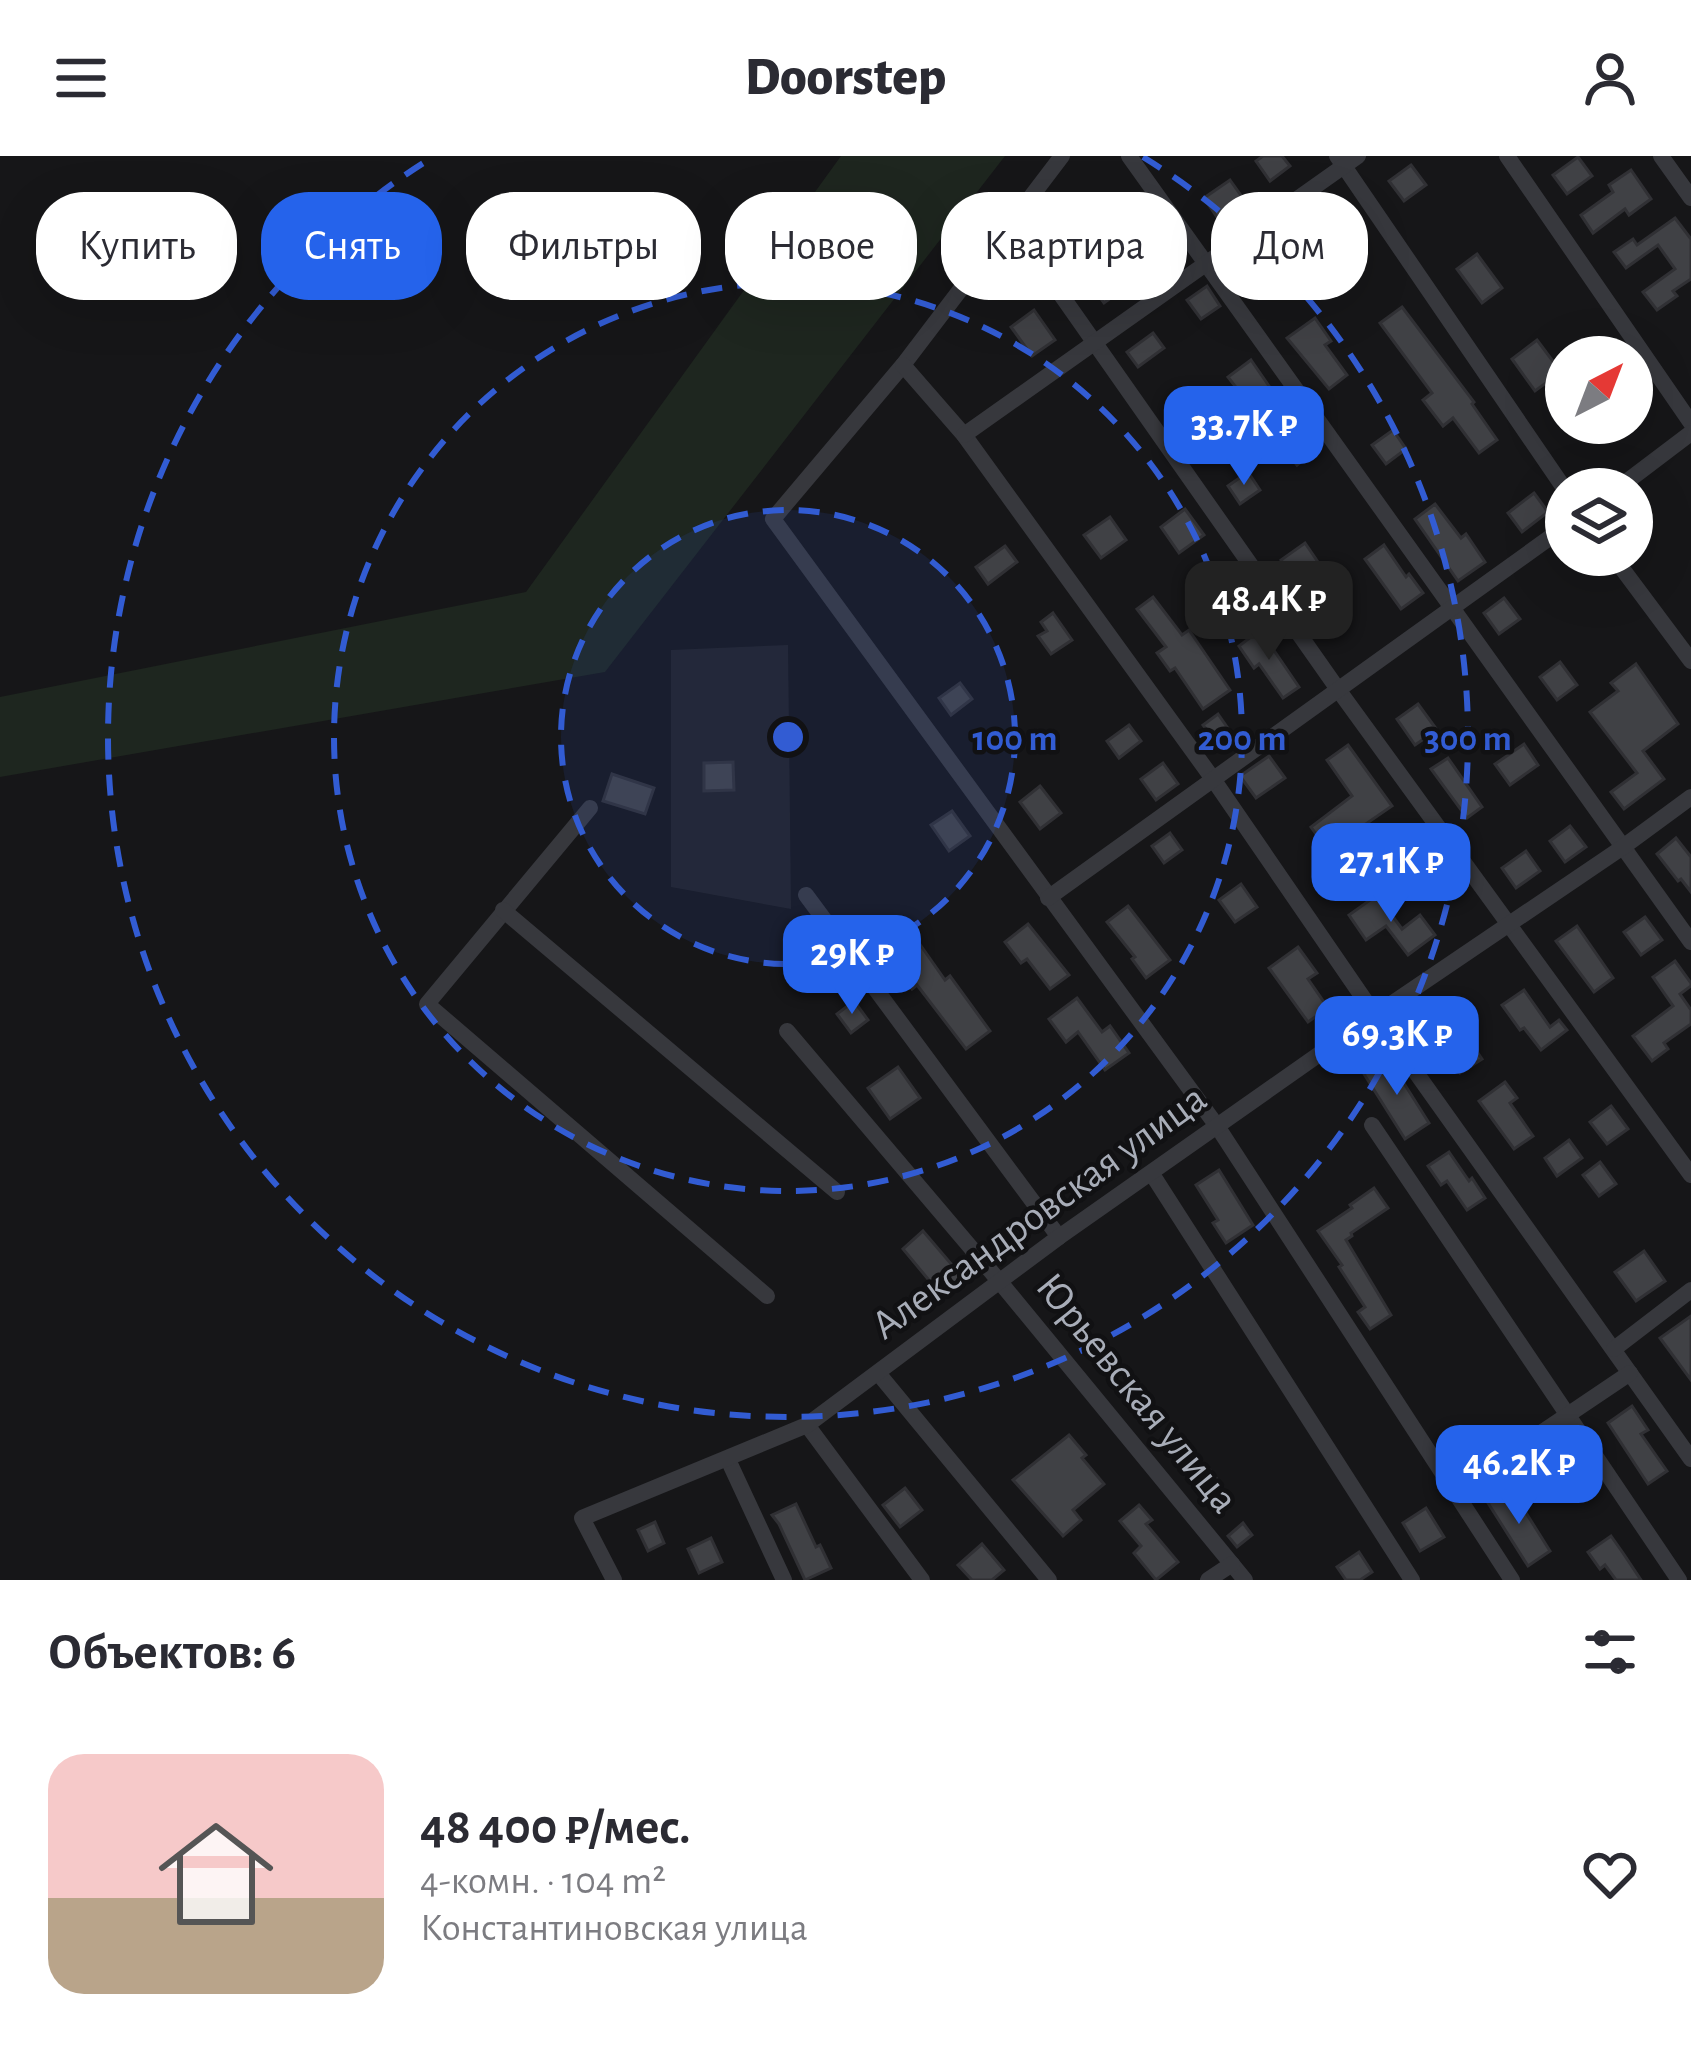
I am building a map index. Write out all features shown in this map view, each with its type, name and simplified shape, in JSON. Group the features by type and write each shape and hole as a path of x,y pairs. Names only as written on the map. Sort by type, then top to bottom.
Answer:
{"street":[{"path":"1036,192 1062,156"},
{"path":"1129,156 1691,942"},
{"path":"1507,156 1691,423"},
{"path":"1661,156 1691,198"},
{"path":"964,435 1206,266 1346,160 1551,468"},
{"path":"953,300 773,519 1217,1126 1512,1580"},
{"path":"1065,300 1337,688 1691,1175"},
{"path":"903,364 964,435 1213,779 1375,1016 1691,1459"},
{"path":"1645,468 1691,433"},
{"path":"1048,898 1545,541"},
{"path":"1628,576 1691,661"},
{"name":"Александровская улица","path":"614,1580 582,1518 808,1425 1059,1237 1691,796"},
{"path":"590,808 427,1004 766,1296"},
{"path":"806,895 1059,1237"},
{"path":"503,910 837,1192"},
{"name":"Юрьевская улица","path":"787,1031 1245,1580"},
{"path":"1372,1125 1679,1580"},
{"path":"1152,1174 1412,1580"},
{"path":"1614,1348 1691,1290"},
{"path":"878,1373 1049,1580"},
{"path":"1455,1491 1630,1373"},
{"path":"808,1425 922,1580"},
{"path":"730,1466 784,1580"},
{"path":"1208,1580 1232,1564"}],"shaded area":[{"path":"841,156 1005,156 977,192 941,192 941,239 917,270 917,192 815,192"},
{"path":"737,300 893,300 605,672 0,777 0,697 526,592"},
{"path":"788,645 791,909 671,887 671,650"}],"building":[{"path":"1282,156 1290,166 1270,181 1256,161"},
{"path":"1578,157 1592,176 1567,194 1553,175"},
{"path":"1411,165 1426,185 1404,201 1389,181"},
{"path":"1631,170 1651,199 1629,215 1625,209 1593,233 1581,215 1613,192 1609,185"},
{"path":"1230,180 1238,192 1213,192"},
{"path":"1675,218 1691,239 1691,279 1657,310 1643,292 1675,269 1658,245 1626,268 1614,252 1633,239 1637,245"},
{"path":"1477,254 1502,288 1482,303 1457,269"},
{"path":"1207,286 1211,300 1220,306 1201,319 1187,300"},
{"path":"1402,307 1497,440 1479,453 1453,418 1443,426 1423,400 1432,393 1380,323"},
{"path":"1034,310 1055,340 1032,356 1011,327"},
{"path":"1315,318 1331,341 1325,345 1347,375 1329,389 1287,338"},
{"path":"1153,333 1164,348 1138,367 1127,352"},
{"path":"1537,340 1545,351 1545,384 1535,391 1512,359"},
{"path":"1251,360 1317,449 1297,465 1253,394 1245,399 1228,377"},
{"path":"1393,430 1406,449 1386,464 1372,445"},
{"path":"1248,472 1260,490 1240,504 1228,486"},
{"path":"1534,493 1545,508 1545,514 1522,532 1508,513"},
{"path":"1435,504 1461,538 1466,534 1485,562 1458,581 1415,519"},
{"path":"1185,509 1204,535 1179,553 1161,527"},
{"path":"1110,517 1126,540 1101,558 1084,535"},
{"path":"1305,543 1322,568 1298,585 1281,560"},
{"path":"1384,545 1423,593 1401,609 1365,559"},
{"path":"1005,546 1017,562 988,584 976,567"},
{"path":"1227,594 1239,611 1224,622 1212,605"},
{"path":"1153,597 1182,635 1189,630 1230,690 1203,709 1175,668 1170,671 1157,653 1166,647 1137,609"},
{"path":"1504,598 1520,619 1499,634 1484,613"},
{"path":"1053,613 1072,640 1051,654 1038,636 1047,631 1041,622"},
{"path":"1260,630 1299,687 1283,698 1259,664 1254,668 1239,646"},
{"path":"1560,662 1577,685 1557,700 1540,677"},
{"path":"1636,664 1678,724 1643,751 1664,779 1624,809 1611,792 1637,773 1590,712 1618,691 1611,683"},
{"path":"960,683 972,699 951,715 939,698"},
{"path":"1418,704 1437,730 1415,745 1397,719"},
{"path":"1218,714 1232,734 1217,744 1203,725"},
{"path":"1129,725 1141,741 1119,758 1107,741"},
{"path":"1524,744 1538,765 1510,785 1495,764"},
{"path":"1348,745 1392,806 1331,855 1311,827 1352,796 1327,760"},
{"path":"1269,756 1285,778 1256,798 1240,776"},
{"path":"1448,758 1482,807 1467,818 1431,769"},
{"path":"733,762 734,790 704,791 704,763"},
{"path":"1163,763 1178,784 1156,800 1141,779"},
{"path":"612,774 654,788 645,814 603,801"},
{"path":"1040,786 1061,813 1040,829 1020,802"},
{"path":"952,811 970,836 949,851 931,825"},
{"path":"1570,826 1586,847 1565,862 1550,841"},
{"path":"1405,829 1431,866 1409,881 1384,845"},
{"path":"1170,833 1182,850 1164,863 1152,846"},
{"path":"1676,838 1691,857 1691,892 1657,854"},
{"path":"1526,851 1540,871 1516,888 1502,868"},
{"path":"1241,884 1257,907 1235,922 1219,900"},
{"path":"1377,895 1402,929 1420,915 1435,935 1408,955 1386,926 1366,940 1349,915"},
{"path":"1128,906 1170,960 1146,978 1107,922"},
{"path":"1645,917 1662,940 1641,955 1624,932"},
{"path":"1028,924 1069,975 1050,989 1027,959 1021,963 1005,942"},
{"path":"1577,926 1613,978 1594,992 1556,941"},
{"path":"919,943 990,1031 966,1049 893,961"},
{"path":"1298,947 1317,973 1308,979 1328,1008 1308,1022 1269,968"},
{"path":"1675,961 1691,983 1680,994 1691,1010 1691,1024 1664,1043 1668,1049 1652,1061 1633,1036 1673,1006 1653,977"},
{"path":"1524,990 1550,1027 1559,1020 1567,1030 1541,1050 1502,1005"},
{"path":"1077,998 1102,1032 1110,1026 1129,1053 1105,1070 1078,1032 1066,1042 1049,1019"},
{"path":"1448,1000 1482,1059 1460,1073 1420,1021"},
{"path":"854,1001 868,1020 851,1033 837,1014"},
{"path":"1388,1058 1429,1123 1405,1139 1364,1074"},
{"path":"898,1067 920,1098 890,1119 868,1088"},
{"path":"1505,1082 1517,1098 1510,1103 1533,1136 1514,1149 1479,1101"},
{"path":"1611,1106 1628,1129 1607,1144 1590,1122"},
{"path":"1569,1140 1582,1158 1557,1176 1545,1158"},
{"path":"1449,1152 1485,1198 1467,1210 1447,1181 1441,1185 1428,1166"},
{"path":"1600,1162 1616,1184 1599,1196 1583,1175"},
{"path":"1219,1170 1253,1225 1226,1243 1196,1185"},
{"path":"1374,1188 1388,1208 1346,1240 1391,1315 1370,1329 1358,1312 1365,1307 1318,1231"},
{"path":"923,1231 964,1279 943,1297 903,1249"},
{"path":"1644,1251 1665,1281 1636,1301 1615,1272"},
{"path":"1691,1316 1691,1380 1660,1338"},
{"path":"1632,1406 1648,1430 1641,1434 1667,1471 1648,1484 1608,1423"},
{"path":"1069,1435 1104,1484 1073,1510 1081,1520 1063,1536 1013,1480"},
{"path":"1206,1465 1219,1482 1202,1495 1189,1479"},
{"path":"905,1488 922,1510 900,1527 883,1505"},
{"path":"1511,1489 1550,1551 1528,1566 1488,1503"},
{"path":"796,1504 831,1568 805,1580 772,1515"},
{"path":"1139,1505 1152,1520 1146,1524 1178,1562 1156,1580 1134,1553 1141,1546 1120,1521"},
{"path":"1426,1508 1444,1537 1420,1551 1403,1523"},
{"path":"655,1522 664,1543 648,1551 638,1530"},
{"path":"1243,1523 1252,1535 1237,1547 1228,1536"},
{"path":"1611,1536 1641,1580 1616,1580 1588,1552"},
{"path":"711,1538 722,1562 699,1573 688,1549"},
{"path":"982,1544 1004,1570 992,1580 972,1580 958,1565"},
{"path":"1359,1552 1372,1572 1360,1580 1346,1580 1337,1567"}]}
